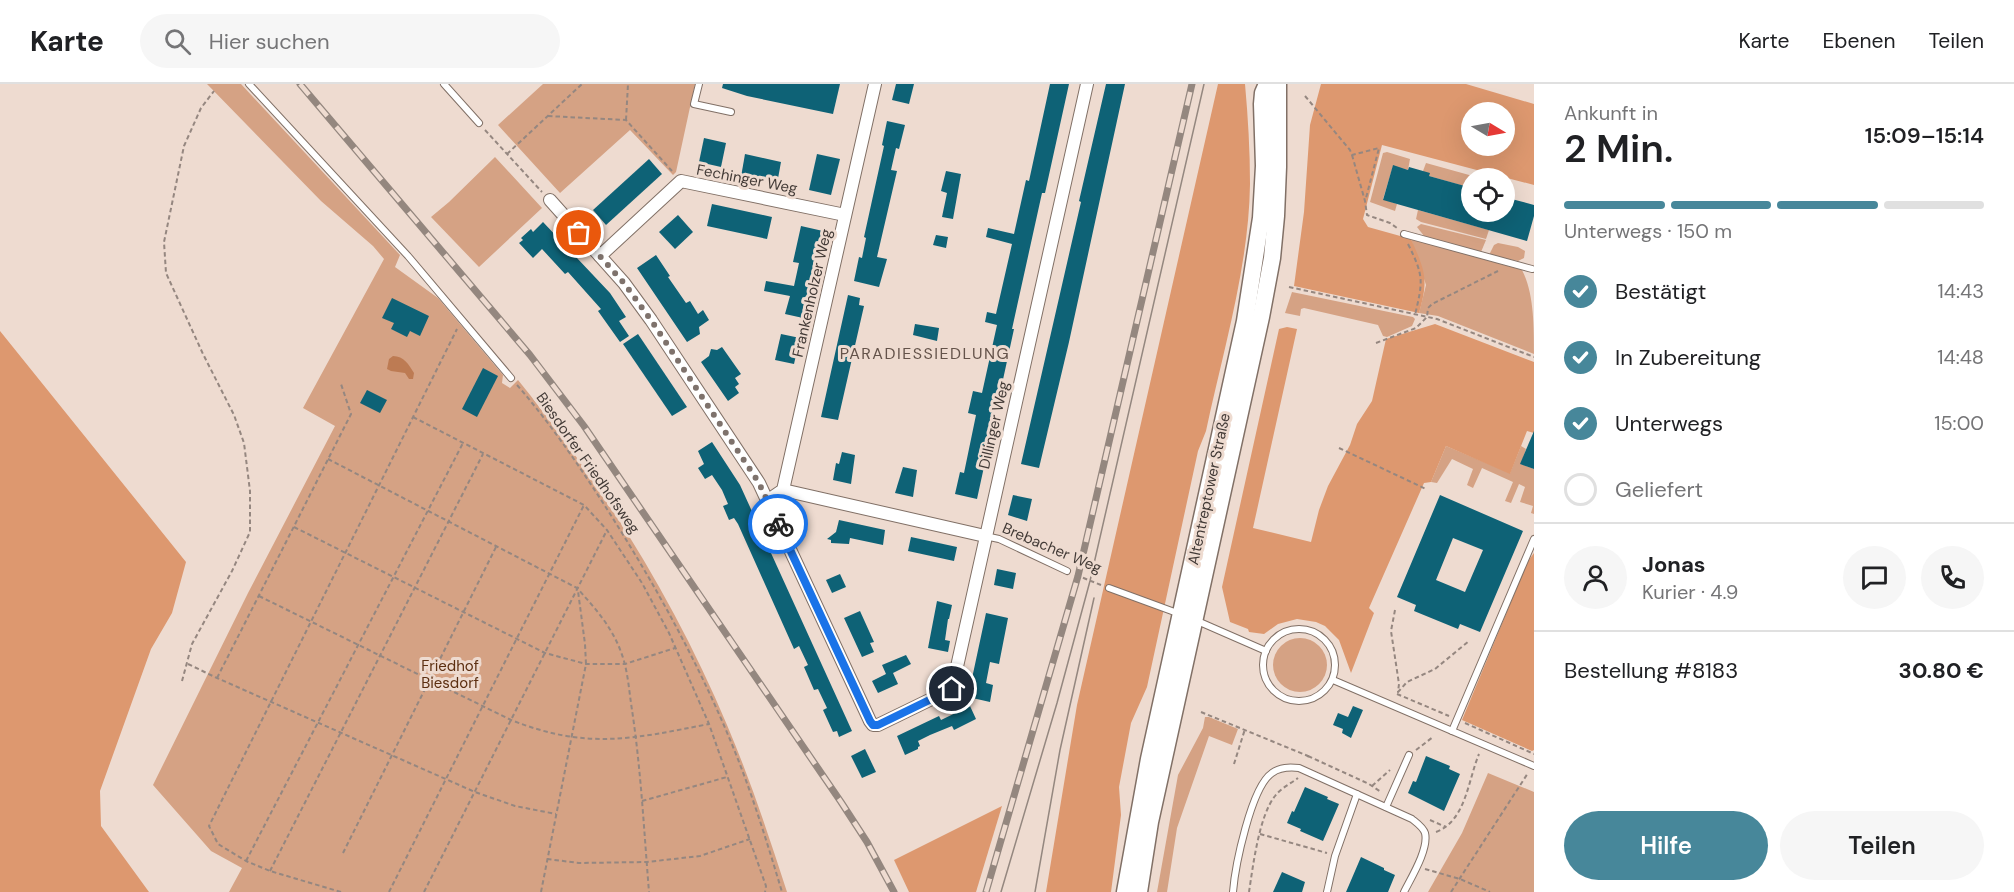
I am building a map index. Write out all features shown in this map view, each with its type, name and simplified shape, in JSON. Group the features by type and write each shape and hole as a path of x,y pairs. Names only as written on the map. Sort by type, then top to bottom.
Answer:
{"main road":[{"name":"Altentreptower Straße","path":"1139,892 1188,617 1255,269 1264,166 1262,104 1263,93 1268,84"},
{"name":"Altentreptower Straße","path":"1125,892 1142,790 1188,617 1261,317 1272,258 1278,167 1278,84"}],"street":[{"name":"Frankenholzer Weg","path":"783,490 875,84"},
{"name":"Dillinger Weg","path":"767,501 873,725 878,725 952,689 1087,84"},
{"name":"Fechinger Weg","path":"600,256 681,181 845,215"},
{"path":"550,201 624,283 651,320 759,483 767,501 783,490"},
{"name":"Brebacher Weg","path":"783,490 985,536"}],"lane":[{"path":"249,84 321,160 463,319 512,378"},
{"path":"444,84 479,123"},
{"path":"699,84 694,104 731,112"},
{"path":"1404,234 1534,270"},
{"name":"Brebacher Weg","path":"985,536 999,539 1067,572"},
{"path":"1452,731 1534,539"},
{"name":"Brebacher Weg","path":"1109,588 1188,617 1266,651"},
{"path":"1302,629 1313,632 1331,646 1336,669 1333,680 1326,690 1310,700 1292,701 1280,696 1270,688 1265,676 1263,664 1266,651 1280,634 1302,629"},
{"path":"1333,680 1533,766"},
{"path":"1386,807 1409,755"},
{"path":"1233,892 1240,847 1263,783 1270,774 1289,767 1302,769 1412,819 1419,825 1425,836 1423,852 1404,892"},
{"path":"1327,892 1335,856 1357,794"}],"path":[{"path":"507,154 582,84"},
{"path":"626,120 628,84"},
{"path":"182,681 192,644 232,571 250,531 250,491 244,443 234,415 166,273 164,242 184,146 201,108 214,91"},
{"path":"1305,96 1350,150 1367,215 1390,223 1404,234 1418,266 1422,285 1415,315"},
{"path":"548,116 626,120 681,181"},
{"path":"479,123 550,201"},
{"path":"1352,155 1379,148 1365,201"},
{"path":"1376,343 1416,328 1427,317 1428,308 1442,298 1512,264"},
{"path":"1289,287 1437,319 1534,357"},
{"path":"341,892 270,871 246,861 218,844 209,826 463,319"},
{"name":"Biesdorfer Friedhofsweg","path":"512,378 540,411 598,495 634,552 687,649 731,742 764,832 782,892"},
{"path":"217,678 351,414 341,384"},
{"path":"414,417 584,505 607,530 642,583 675,648 709,724 766,886 765,892"},
{"path":"246,861 463,443"},
{"path":"1339,448 1426,489"},
{"path":"270,871 483,453"},
{"path":"328,459 578,588 608,625 621,650 625,664 636,738 649,892"},
{"path":"388,892 584,505"},
{"path":"294,527 545,652 586,664 625,664 675,648"},
{"path":"424,892 607,530"},
{"path":"343,853 496,546"},
{"name":"Brebacher Weg","path":"1067,572 1109,588"},
{"path":"540,892 586,664 578,588"},
{"path":"259,596 482,706 538,731 572,738 605,740 636,738 709,724"},
{"path":"1395,610 1391,631 1399,684 1398,692 1407,682 1435,669 1469,641"},
{"path":"187,663 475,792 515,806 556,814"},
{"path":"1201,712 1308,756 1298,779 1284,787 1272,799 1260,834 1249,892"},
{"path":"1234,764 1245,729"},
{"path":"1425,836 1444,829 1452,822 1470,784 1478,756"},
{"path":"1451,892 1533,766"},
{"path":"642,801 728,777"},
{"path":"1260,834 1335,856"},
{"path":"547,859 579,863 647,862 700,856 750,839"},
{"path":"1416,867 1460,879 1490,892"}],"green space":[{"name":"Friedhof Biesdorf","path":"207,84 241,84 400,255 395,267 438,298 503,375 502,383 510,388 518,380 579,460 660,589 707,679 744,766 787,892 229,892 242,868 211,851 153,785 248,593 335,426 303,408 384,259 373,246 321,201"},
{"path":"543,84 695,84 676,172 673,175 630,130 560,193 498,125"},
{"path":"1387,152 1410,159 1408,170 1393,166 1383,199 1397,204 1395,211 1370,202 1383,153"},
{"path":"495,157 542,208 479,267 431,217"},
{"path":"1426,163 1461,173 1461,185 1429,176 1423,171"},
{"path":"1418,210 1489,230 1486,239 1421,222 1416,219"},
{"path":"1421,224 1486,240 1481,252 1424,236 1417,227"},
{"path":"1411,239 1522,270 1531,299 1534,354 1438,316 1419,313 1426,285"},
{"path":"1498,243 1518,247 1525,251 1524,258 1518,261 1489,255 1494,245"},
{"path":"1292,292 1415,319 1412,326 1387,337 1383,336 1378,325 1304,308 1301,309 1300,316 1285,313"},
{"path":"1446,446 1510,473 1521,446 1526,449 1521,464 1534,469 1534,514 1531,513 1533,506 1520,502 1525,487 1519,484 1511,503 1505,501 1513,482 1482,468 1473,488 1467,485 1473,469 1452,459 1437,483 1431,482"},
{"path":"1300,638 1310,640 1319,646 1325,655 1327,665 1325,675 1319,684 1310,690 1300,692 1290,690 1281,684 1275,675 1273,665 1275,655 1281,646 1290,640"},
{"path":"1205,717 1238,729 1232,745 1209,736 1177,828 1167,892 1157,892 1178,775 1203,728"},
{"path":"1488,773 1534,792 1534,892 1428,892 1462,833"}],"shaded area":[{"path":"1218,84 1245,84 1250,184 1245,246 1227,339 1206,431 1198,451 1147,687 1131,723 1119,787 1121,815 1111,892 1046,892 1077,705"},
{"path":"1321,84 1466,84 1534,104 1534,185 1515,180 1515,168 1469,168 1382,145 1363,219 1368,227 1411,239 1420,259 1425,283 1419,313 1294,286 1304,212 1310,125"},
{"path":"1435,324 1534,362 1534,433 1527,431 1510,474 1446,446 1431,482 1424,483 1369,608 1374,613 1351,673 1339,640 1325,626 1316,622 1297,619 1278,624 1264,634 1249,632 1248,629 1230,622 1222,587 1279,329 1287,327 1297,329 1253,528 1311,542 1328,486 1350,445 1357,424 1372,401 1386,339"},
{"path":"0,331 186,562 172,613 151,649 100,791 101,826 149,892 0,892"},
{"path":"393,356 403,359 408,364 414,373 413,379 409,379 405,373 387,369 389,359"},
{"path":"1534,553 1534,750 1532,751 1462,720 1528,561"},
{"path":"1002,806 976,892 909,892 894,860"}],"building":[{"path":"723,84 840,84 833,114 747,96 722,88"},
{"path":"896,84 914,84 909,104 892,100"},
{"path":"1050,84 1069,84 1045,193 1042,193 977,499 955,494 960,472 964,473 976,415 968,413 973,391 982,393 997,325 985,322 987,312 996,314 1012,244 986,237 988,228 1014,234 1026,180 1029,181"},
{"path":"1106,84 1125,84 1039,468 1021,464"},
{"path":"887,121 905,125 891,170 897,171 877,257 887,259 879,287 854,281 859,257 862,258 866,238 864,237 884,146 882,145"},
{"path":"704,138 726,143 721,167 699,162"},
{"path":"745,154 781,162 777,184 741,177"},
{"path":"817,154 840,159 831,195 809,190"},
{"path":"649,159 662,174 606,225 593,210"},
{"path":"1393,165 1430,173 1429,176 1461,185 1461,222 1515,222 1515,200 1534,205 1534,216 1527,241 1383,200"},
{"path":"946,171 961,174 953,219 942,217 947,193 941,191"},
{"path":"712,204 772,217 767,239 707,226"},
{"path":"678,215 693,232 675,249 659,232"},
{"path":"543,222 610,293 626,317 619,321 629,336 620,342 598,311 601,309 568,272 565,274 542,249 533,258 519,243 531,229 533,232"},
{"path":"801,226 823,231 803,318 785,314 790,296 764,291 766,281 794,286 799,263 793,262"},
{"path":"936,235 948,237 946,248 933,245"},
{"path":"656,255 686,303 690,301 698,314 703,310 709,320 699,327 700,334 687,342 637,268"},
{"path":"848,295 860,298 859,305 864,306 838,420 821,417"},
{"path":"392,298 429,316 420,336 410,331 407,337 391,329 394,323 382,318"},
{"path":"915,324 939,328 937,341 913,335"},
{"path":"638,334 687,407 672,416 623,344"},
{"path":"781,334 800,338 794,364 775,360"},
{"path":"722,347 741,374 735,378 739,384 735,387 739,393 728,401 701,362 709,356 711,349 717,350"},
{"path":"483,368 498,376 477,417 462,409"},
{"path":"367,390 387,400 380,413 360,403"},
{"path":"1534,431 1534,469 1520,464"},
{"path":"712,442 740,485 852,731 839,737 837,731 833,732 823,710 827,708 818,689 814,690 804,667 808,665 799,646 794,649 738,524 734,518 729,520 723,506 728,504 722,490 712,475 705,479 698,468 704,464 698,451"},
{"path":"842,452 855,455 851,484 833,480 836,463 839,464"},
{"path":"903,467 917,470 913,497 895,493"},
{"path":"1013,495 1032,499 1027,521 1008,515"},
{"path":"1440,495 1523,531 1480,632 1460,624 1458,629 1414,611 1416,605 1397,597","holes":["1453,538 1483,550 1465,592 1436,580"]},
{"path":"839,520 885,530 883,545 850,538 849,544 831,543 831,540 827,539 836,532"},
{"path":"911,537 957,547 954,561 908,551"},
{"path":"997,569 1016,573 1013,589 994,585"},
{"path":"840,574 846,587 832,593 826,580"},
{"path":"937,601 952,605 945,640 950,641 948,652 928,648"},
{"path":"860,611 874,642 870,643 874,652 862,657 844,618"},
{"path":"986,613 1008,618 999,664 990,662 986,683 993,685 990,702 968,697"},
{"path":"906,655 911,664 893,673 898,684 878,693 872,681 886,674 882,665"},
{"path":"970,706 976,719 954,730 952,726 918,741 920,746 918,749 905,755 897,736 939,716 941,720"},
{"path":"1353,706 1363,710 1351,738 1342,733 1343,729 1333,725 1338,713 1348,717"},
{"path":"865,749 876,772 862,778 851,756"},
{"path":"1426,756 1450,766 1449,769 1460,774 1444,811 1408,793 1413,781 1416,782"},
{"path":"1305,787 1339,804 1323,841 1287,823"},
{"path":"1361,857 1395,875 1388,892 1346,892"},
{"path":"1282,872 1305,882 1302,892 1273,892"}],"tram line":[{"path":"1001,892 1057,703 1090,581 1204,84"},
{"path":"1035,892 1060,750 1094,598"}],"railway":[{"path":"300,84 530,355 584,426 841,802 867,842 894,892"},
{"path":"986,892 1078,576 1192,84"}],"way so far":[{"path":"579,233 624,283 651,320 759,483 778,524"}],"district":[{"name":"PARADIESSIEDLUNG","path":"925,353"}],"route":[{"path":"778,524 873,725 878,725 952,689"}]}
